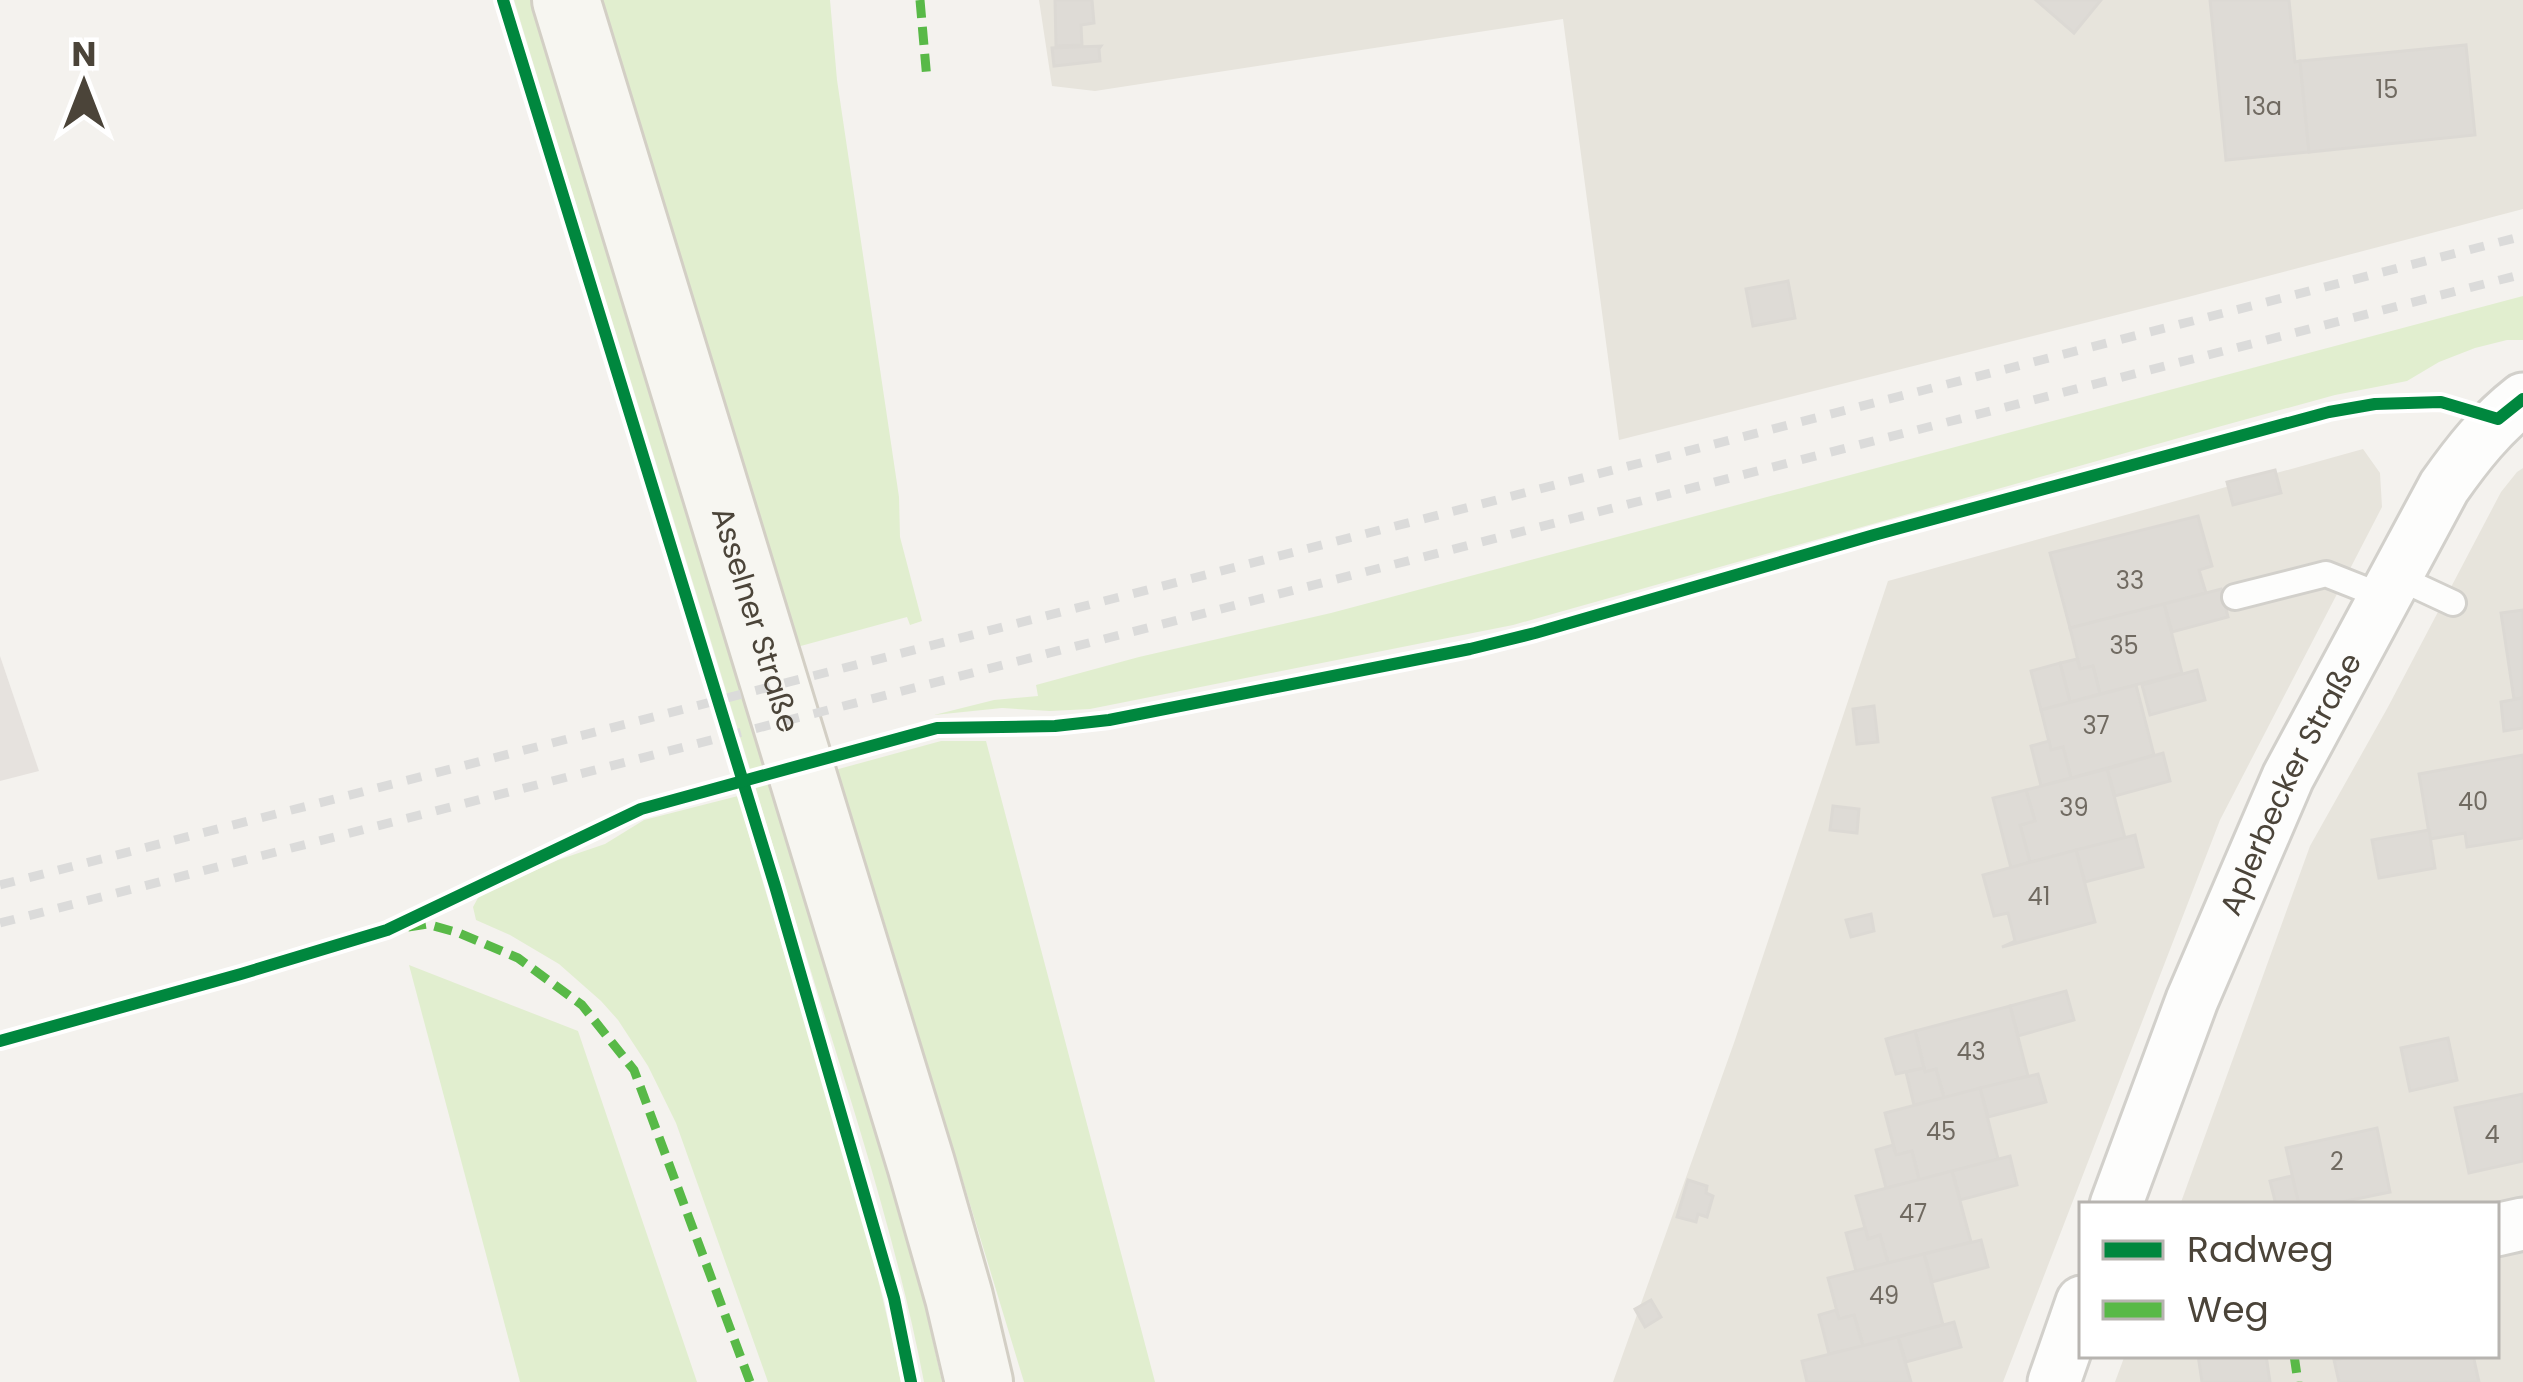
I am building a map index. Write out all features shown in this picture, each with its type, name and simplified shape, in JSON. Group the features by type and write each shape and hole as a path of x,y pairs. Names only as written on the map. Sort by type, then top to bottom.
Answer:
{"main road":[{"name":"Asselner Straße","path":"566,0 915,1142 979,1382"}],"street":[{"name":"Aplerbecker Straße","path":"2117,1202 2192,1000 2288,776 2444,487 2498,418 2523,399"},
{"path":"2054,1382 2079,1310"}],"lane":[{"path":"2235,597 2326,574 2453,603"}],"shaded area":[{"path":"1039,0 2523,0 2523,209 1619,440 1563,19 1095,91 1052,86"},
{"path":"2363,449 2380,473 2382,507 2220,820 2003,1382 1613,1382 1735,1040 1888,581"},
{"path":"2523,468 2523,1382 2115,1382 2124,1358 2499,1358 2499,1202 2181,1202 2310,846 2501,492"},
{"path":"0,656 39,771 0,781"}],"green space":[{"path":"514,0 533,0 912,1248 942,1382 924,1382 863,1140"},
{"path":"599,0 830,0 837,80 899,497 900,537 922,621 910,625 907,617 797,647"},
{"path":"2523,296 2523,340 2475,348 2407,381 2335,395 1513,625 1090,709 1002,708 934,715 994,700 1038,696 1036,685 1139,657 1331,613"},
{"path":"941,741 986,741 1155,1382 1024,1382 835,770"},
{"path":"738,796 847,1161 901,1382 768,1382 676,1123 648,1066 618,1020 559,964 476,920 473,907 479,896 605,844 644,820"},
{"path":"409,965 578,1031 697,1382 520,1382"}],"building":[{"path":"1055,0 1092,0 1094,23 1081,25 1082,45 1056,46"},
{"path":"2036,0 2101,0 2074,33"},
{"path":"2210,0 2289,0 2309,152 2226,160"},
{"path":"2466,45 2475,135 2309,152 2300,61"},
{"path":"1101,46 1100,61 1054,66 1052,48"},
{"path":"1788,281 1795,318 1753,326 1746,289"},
{"path":"2275,470 2281,493 2233,505 2227,482"},
{"path":"2198,516 2212,566 2199,570 2206,593 2070,628 2050,553"},
{"path":"2221,589 2228,617 2172,632 2164,604"},
{"path":"2164,604 2182,673 2100,694 2093,666 2080,669 2070,628"},
{"path":"2523,610 2523,698 2514,699 2501,613"},
{"path":"2077,659 2080,669 2093,666 2100,694 2070,702 2060,663"},
{"path":"2060,663 2070,702 2041,710 2031,671"},
{"path":"2197,670 2205,700 2150,715 2142,685"},
{"path":"2136,685 2154,755 2071,778 2063,747 2051,750 2041,710"},
{"path":"2523,698 2523,728 2504,731 2501,702"},
{"path":"1874,706 1878,742 1857,744 1853,709"},
{"path":"2049,741 2051,750 2063,747 2071,778 2041,786 2031,746"},
{"path":"2163,753 2170,781 2115,796 2107,769"},
{"path":"2523,755 2523,838 2467,847 2465,833 2430,839 2419,774"},
{"path":"2107,769 2125,838 2030,862 2020,825 2035,821 2026,790"},
{"path":"2026,790 2035,821 2020,825 2030,862 2011,868 1993,798"},
{"path":"1833,806 1859,809 1857,833 1830,830"},
{"path":"2429,830 2435,868 2379,878 2372,840"},
{"path":"2135,835 2143,867 2085,882 2076,850"},
{"path":"2076,850 2095,922 2002,947 2015,941 2008,913 1994,916 1983,875"},
{"path":"1871,914 1874,931 1851,937 1846,920"},
{"path":"2066,991 2074,1020 2018,1036 2010,1006"},
{"path":"2010,1006 2028,1076 1944,1098 1936,1069 1925,1072 1915,1031"},
{"path":"1915,1031 1924,1068 1896,1074 1886,1039"},
{"path":"2448,1038 2457,1080 2410,1091 2401,1048"},
{"path":"1924,1068 1925,1072 1936,1069 1944,1098 1914,1105 1906,1072"},
{"path":"2038,1074 2046,1102 1988,1117 1980,1088"},
{"path":"1980,1088 1998,1159 1919,1180 1912,1151 1896,1155 1885,1113"},
{"path":"2523,1094 2523,1161 2469,1173 2455,1108"},
{"path":"2377,1128 2390,1192 2342,1202 2298,1202 2286,1148"},
{"path":"1893,1145 1896,1155 1912,1151 1919,1180 1886,1188 1876,1150"},
{"path":"2010,1156 2017,1185 1960,1200 1952,1171"},
{"path":"1952,1171 1971,1242 1888,1263 1880,1235 1868,1239 1856,1196"},
{"path":"2292,1176 2298,1202 2275,1202 2270,1181"},
{"path":"1688,1180 1707,1186 1706,1193 1713,1196 1707,1217 1698,1214 1696,1222 1677,1217"},
{"path":"1865,1228 1868,1239 1880,1235 1888,1263 1856,1271 1846,1233"},
{"path":"1981,1240 1988,1267 1932,1282 1924,1254"},
{"path":"1924,1254 1943,1325 1863,1346 1854,1315 1839,1319 1828,1278"},
{"path":"1651,1300 1661,1317 1645,1327 1635,1309"},
{"path":"1836,1310 1839,1319 1854,1315 1863,1346 1829,1354 1819,1315"},
{"path":"1954,1322 1961,1347 1906,1362 1898,1337"},
{"path":"1898,1337 1911,1382 1807,1382 1802,1361"},
{"path":"2198,1358 2266,1358 2270,1382 2202,1382"},
{"path":"2474,1358 2479,1382 2339,1382 2334,1360"}],"railway":[{"path":"0,885 2523,236"},
{"path":"0,923 2523,274"}],"marked path":[{"path":"920,0 927,80"},
{"path":"408,927 427,924 459,933 518,958 582,1005 634,1070 750,1382"},
{"path":"2294,1358 2298,1382"}],"cycle path":[{"path":"503,0 775,886 894,1298 911,1382"},
{"path":"0,1041 387,930 641,809 937,728 1109,720 1470,649 2329,412 2375,404 2441,402 2498,419 2523,399"}]}
